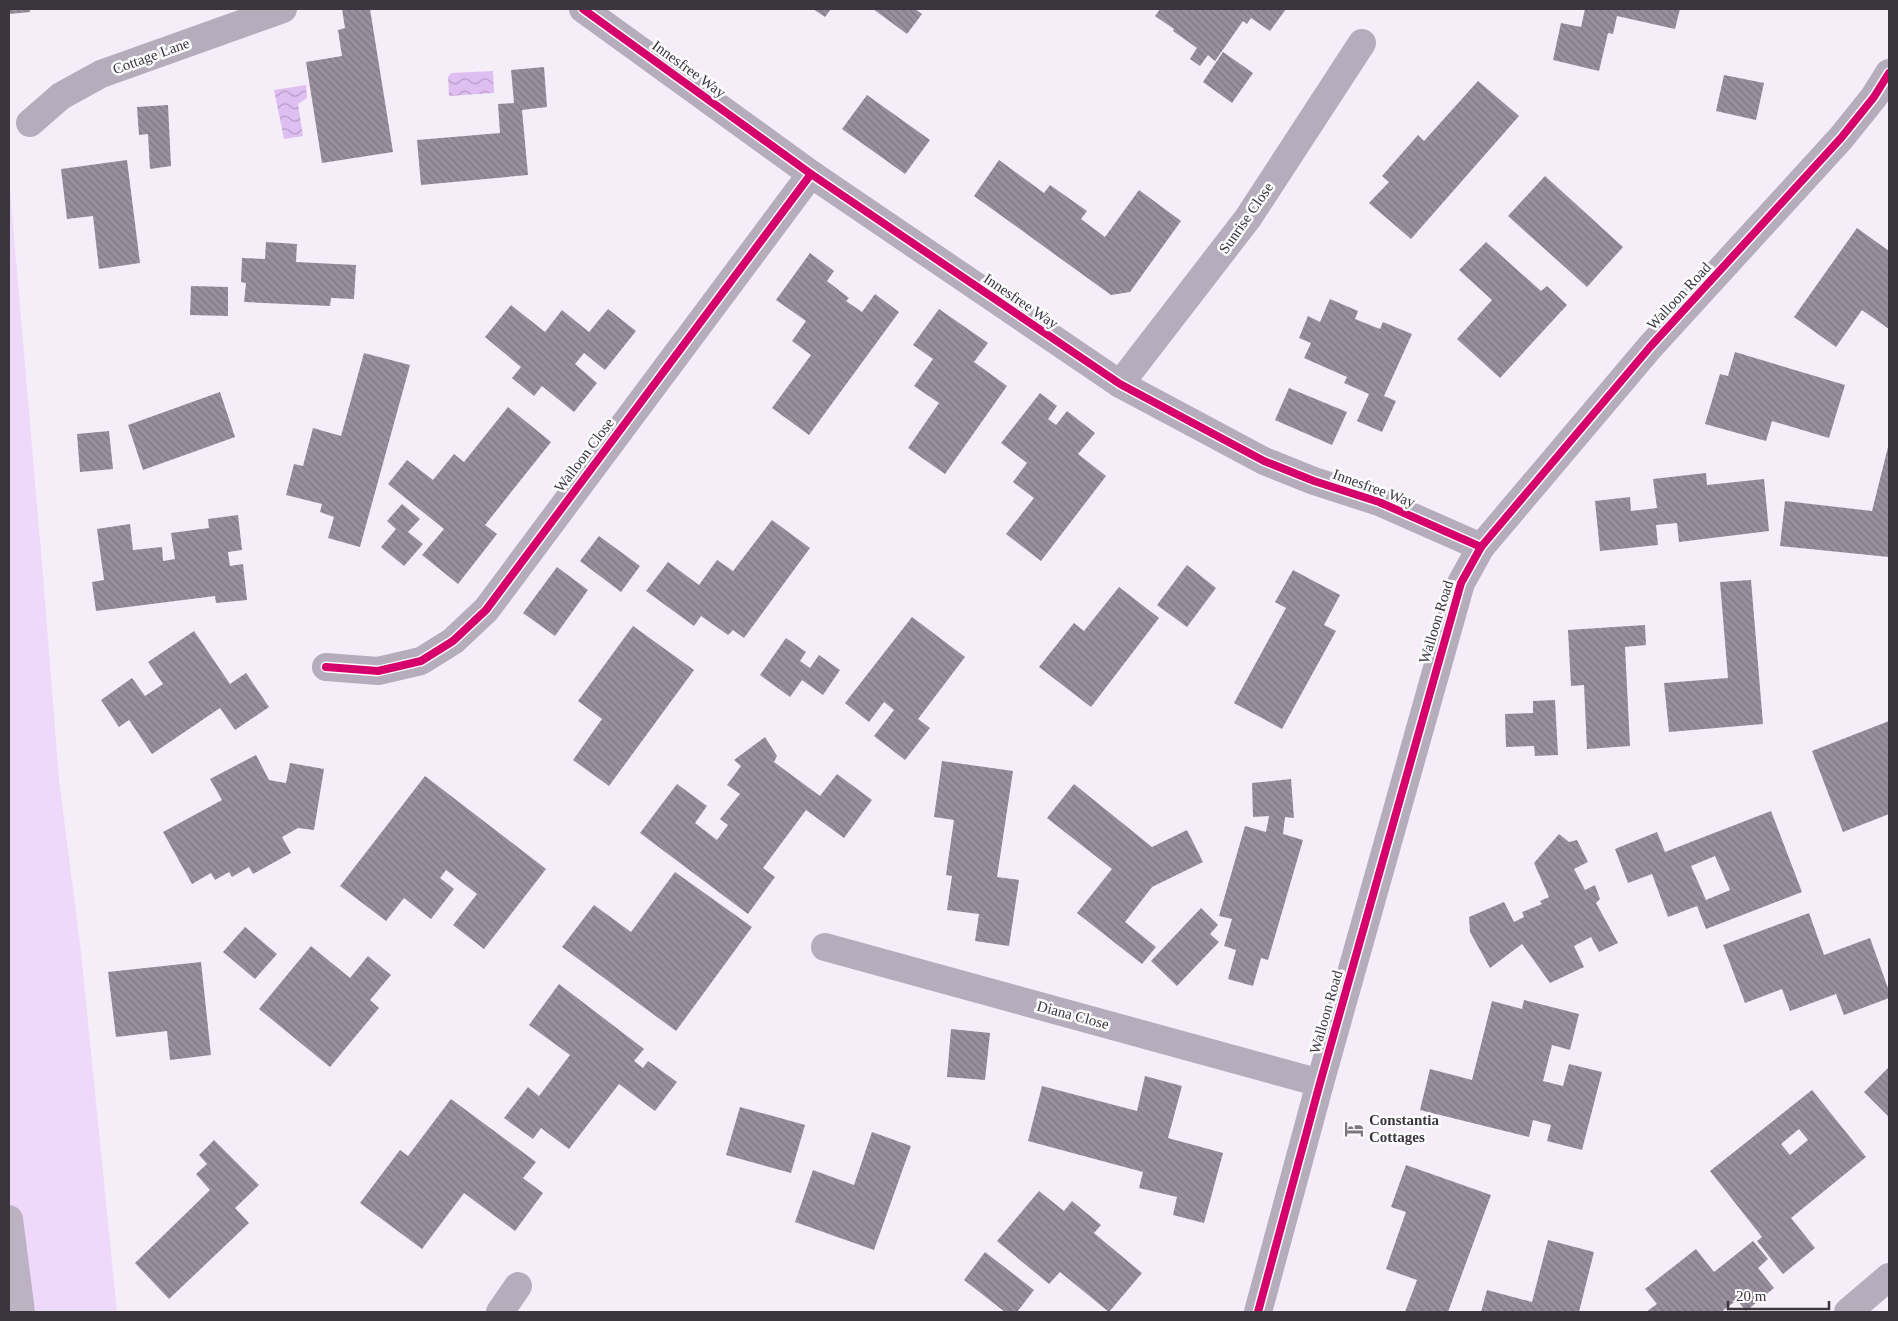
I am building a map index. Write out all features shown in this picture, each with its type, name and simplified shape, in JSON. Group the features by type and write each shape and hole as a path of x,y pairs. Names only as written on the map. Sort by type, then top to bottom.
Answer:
{"highway":[{"path":"9,1219 21,1312"}],"street":[{"name":"Cottage Lane","path":"30,123 61,96 101,74 283,9"},
{"name":"Innesfree Way","path":"584,9 811,174 1120,384 1264,461 1314,481 1379,502 1481,547"},
{"name":"Sunrise Close","path":"1120,384 1248,218 1362,43"},
{"name":"Walloon Road","path":"1258,1312 1320,1083 1461,583 1481,547 1650,347 1841,138 1874,97 1889,73"},
{"name":"Walloon Close","path":"326,667 378,671 421,661 453,641 486,610 811,174"},
{"name":"Diana Close","path":"825,947 1320,1083"},
{"path":"1848,1312 1889,1278"},
{"path":"500,1312 518,1286"}],"shaded area":[{"path":"9,178 59,779 81,952 117,1312 9,1312"}],"water":[{"path":"493,71 494,93 449,96 448,77 451,73"},
{"path":"306,85 307,98 298,104 303,136 284,139 274,90"}],"building":[{"path":"9,9 30,9 30,12 9,14"},
{"path":"342,9 370,9 393,152 322,163 306,62 342,56 338,30 345,28"},
{"path":"813,9 831,9 825,17"},
{"path":"873,9 915,9 922,14 907,34"},
{"path":"1160,9 1286,9 1270,31 1251,18 1247,24 1243,21 1215,61 1208,55 1200,66 1190,59 1197,48 1155,16"},
{"path":"1585,9 1680,9 1675,29 1617,16 1613,34 1608,33 1599,71 1553,60 1561,23 1581,27"},
{"path":"1223,52 1253,73 1232,103 1203,82"},
{"path":"544,67 547,107 522,110 528,175 421,185 417,140 500,133 498,104 514,103 511,70"},
{"path":"1724,75 1764,83 1756,120 1716,111"},
{"path":"1478,81 1519,116 1411,239 1369,203 1389,182 1382,176 1418,135 1424,141"},
{"path":"867,95 930,140 905,174 842,129"},
{"path":"168,105 171,166 150,169 148,134 139,135 137,107"},
{"path":"127,160 140,263 99,269 93,216 67,219 61,169"},
{"path":"999,160 1044,193 1050,185 1087,211 1081,219 1105,237 1139,190 1181,221 1130,292 1111,295 974,196"},
{"path":"1545,176 1623,247 1587,287 1508,216"},
{"path":"1857,228 1889,251 1889,329 1862,310 1836,347 1794,317"},
{"path":"266,242 297,244 296,262 356,265 354,299 331,298 330,306 244,302 246,283 241,282 242,258 265,259"},
{"path":"1486,242 1541,291 1547,286 1567,305 1500,378 1457,339 1492,300 1459,270"},
{"path":"810,253 834,271 827,281 849,298 846,301 862,312 875,294 899,312 809,435 772,408 811,355 792,341 806,321 776,300"},
{"path":"191,286 228,287 228,316 190,315"},
{"path":"1330,299 1358,311 1355,319 1380,329 1383,322 1412,334 1384,396 1396,401 1382,432 1357,421 1369,394 1344,383 1347,377 1304,358 1311,343 1299,338 1308,316 1320,322"},
{"path":"511,305 545,332 562,310 589,332 608,309 636,331 605,370 584,353 575,364 597,383 574,412 542,386 534,396 512,378 521,367 485,337"},
{"path":"939,309 988,343 974,362 1007,386 945,474 908,448 939,403 914,386 933,359 913,345"},
{"path":"1735,352 1845,385 1829,438 1772,421 1766,441 1705,424 1720,374 1728,376"},
{"path":"364,353 410,365 360,547 328,538 334,517 320,512 322,504 286,495 294,464 303,466 313,428 341,436"},
{"path":"1289,388 1347,412 1332,445 1275,420"},
{"path":"220,392 235,437 143,470 128,425"},
{"path":"1040,393 1057,406 1048,419 1056,425 1067,411 1095,433 1078,454 1106,476 1041,561 1006,534 1034,498 1013,482 1027,463 1001,443"},
{"path":"508,407 551,442 485,525 497,534 458,584 422,555 444,529 388,484 407,460 433,480 454,454 464,462"},
{"path":"109,431 113,469 80,472 77,434"},
{"path":"1889,443 1889,557 1780,546 1785,501 1872,511"},
{"path":"1706,473 1707,485 1764,479 1769,531 1679,542 1677,523 1656,525 1658,545 1600,551 1595,501 1630,497 1631,511 1657,508 1653,479"},
{"path":"402,504 420,519 408,532 423,544 404,566 381,547 396,529 387,521"},
{"path":"238,515 242,550 228,552 230,566 243,564 247,600 216,603 215,596 96,611 92,582 104,580 97,529 130,524 133,550 162,547 163,561 175,559 171,533 209,528 208,519"},
{"path":"772,520 810,548 744,638 733,630 728,635 701,616 694,626 646,591 668,562 699,585 717,560 733,571"},
{"path":"599,536 640,566 621,592 580,561"},
{"path":"1187,565 1216,588 1187,627 1157,605"},
{"path":"557,567 588,590 555,636 523,613"},
{"path":"1293,570 1340,595 1324,625 1336,631 1282,729 1234,703 1286,608 1275,602"},
{"path":"1751,580 1763,724 1669,732 1664,683 1728,678 1720,582"},
{"path":"1119,587 1159,618 1091,707 1039,667 1074,623 1084,631"},
{"path":"912,617 965,657 918,719 930,728 905,760 874,736 894,710 884,702 869,722 845,703"},
{"path":"1645,625 1646,645 1625,647 1630,746 1587,749 1584,685 1571,686 1568,630"},
{"path":"633,626 694,670 609,786 573,760 602,719 578,701"},
{"path":"194,631 230,684 246,673 269,707 235,730 220,708 152,754 129,720 119,727 101,700 132,678 145,696 163,684 148,662"},
{"path":"786,638 806,652 800,661 810,668 819,655 840,670 823,695 802,680 790,697 760,675"},
{"path":"1555,700 1558,755 1535,756 1534,746 1506,747 1505,714 1533,713 1533,701"},
{"path":"1889,721 1889,814 1843,832 1812,751"},
{"path":"765,737 777,756 774,762 820,796 837,774 872,800 844,838 806,810 763,868 775,877 748,914 640,833 677,784 707,806 695,823 717,840 728,825 720,819 740,794 727,785 741,766 734,760"},
{"path":"256,755 269,780 286,783 290,763 324,769 314,830 298,828 282,837 291,853 253,874 249,867 232,877 229,872 215,880 211,873 192,884 163,832 222,800 210,779"},
{"path":"942,761 1013,771 997,877 1019,880 1009,946 975,941 979,914 947,910 952,876 946,875 954,820 934,817"},
{"path":"425,776 546,869 484,949 453,925 477,894 446,870 440,878 454,889 431,919 404,898 386,921 340,886"},
{"path":"1291,779 1294,818 1285,817 1283,834 1303,840 1268,960 1261,958 1253,986 1228,979 1236,950 1224,946 1232,919 1219,916 1245,826 1266,832 1269,816 1253,817 1252,783"},
{"path":"1074,784 1152,847 1187,830 1203,862 1152,887 1125,922 1156,947 1142,964 1077,913 1112,869 1047,818"},
{"path":"1771,811 1802,892 1706,929 1697,906 1668,917 1652,874 1628,883 1615,849 1657,832 1665,852","holes":["1715,856 1730,890 1706,900 1691,866"]},
{"path":"1559,834 1569,842 1577,840 1588,862 1574,869 1585,890 1595,885 1600,899 1596,903 1618,943 1599,952 1591,937 1574,946 1584,967 1550,983 1522,944 1490,968 1470,932 1469,917 1504,902 1514,922 1524,917 1522,912 1542,904 1540,901 1549,897 1534,863"},
{"path":"675,872 752,927 676,1031 562,947 594,905 631,932"},
{"path":"1201,908 1218,925 1210,934 1219,942 1177,986 1151,961"},
{"path":"1809,913 1824,955 1870,938 1889,991 1889,998 1844,1015 1836,994 1790,1011 1782,989 1745,1003 1723,945"},
{"path":"245,927 277,954 255,979 223,952"},
{"path":"311,946 350,978 368,956 391,975 370,1000 379,1008 330,1067 259,1009"},
{"path":"201,962 211,1055 170,1060 167,1031 116,1037 108,972"},
{"path":"559,984 644,1049 634,1061 643,1068 648,1061 677,1082 655,1111 619,1084 569,1149 541,1128 533,1139 504,1118 528,1087 539,1096 570,1055 529,1025"},
{"path":"1524,1000 1579,1014 1570,1050 1552,1045 1543,1081 1563,1086 1569,1064 1602,1072 1582,1150 1547,1141 1551,1125 1533,1120 1529,1137 1420,1110 1430,1069 1472,1080 1492,1001 1522,1009"},
{"path":"951,1029 990,1033 985,1080 947,1077"},
{"path":"1889,1067 1889,1117 1864,1092"},
{"path":"1145,1076 1182,1086 1168,1138 1223,1153 1204,1223 1173,1215 1177,1197 1139,1188 1143,1172 1028,1141 1042,1086 1137,1111"},
{"path":"1812,1090 1866,1157 1791,1218 1815,1248 1783,1274 1757,1241 1762,1237 1710,1171","holes":["1799,1129 1808,1140 1790,1155 1781,1144"]},
{"path":"451,1099 536,1162 523,1178 543,1193 515,1231 464,1193 422,1249 360,1203 400,1150 408,1156"},
{"path":"740,1107 805,1125 791,1173 726,1155"},
{"path":"872,1132 911,1146 874,1250 795,1222 813,1170 854,1185"},
{"path":"214,1140 259,1185 235,1208 249,1223 169,1299 135,1263 210,1190 196,1174 207,1164 199,1155"},
{"path":"1406,1165 1491,1195 1448,1312 1405,1312 1417,1280 1386,1269 1406,1212 1391,1207"},
{"path":"1039,1191 1064,1211 1072,1201 1101,1225 1094,1233 1142,1273 1109,1312 1060,1272 1049,1284 997,1241"},
{"path":"1548,1240 1594,1252 1579,1312 1481,1312 1487,1290 1532,1302"},
{"path":"1753,1241 1768,1259 1758,1268 1774,1288 1746,1311 1737,1300 1721,1312 1646,1312 1657,1304 1645,1289 1696,1249 1714,1272"},
{"path":"985,1252 1034,1290 1017,1312 1005,1312 964,1280"}],"cycle path":[{"path":"583,9 811,174 1120,384 1264,461 1314,481 1379,502 1481,547"},
{"path":"1258,1312 1320,1083 1461,583 1481,547 1650,347 1841,138 1874,97 1889,73"},
{"path":"326,667 378,671 421,661 453,641 486,610 811,174"}],"place":[{"name":"Constantia Cottages","path":"1354,1129"}]}
